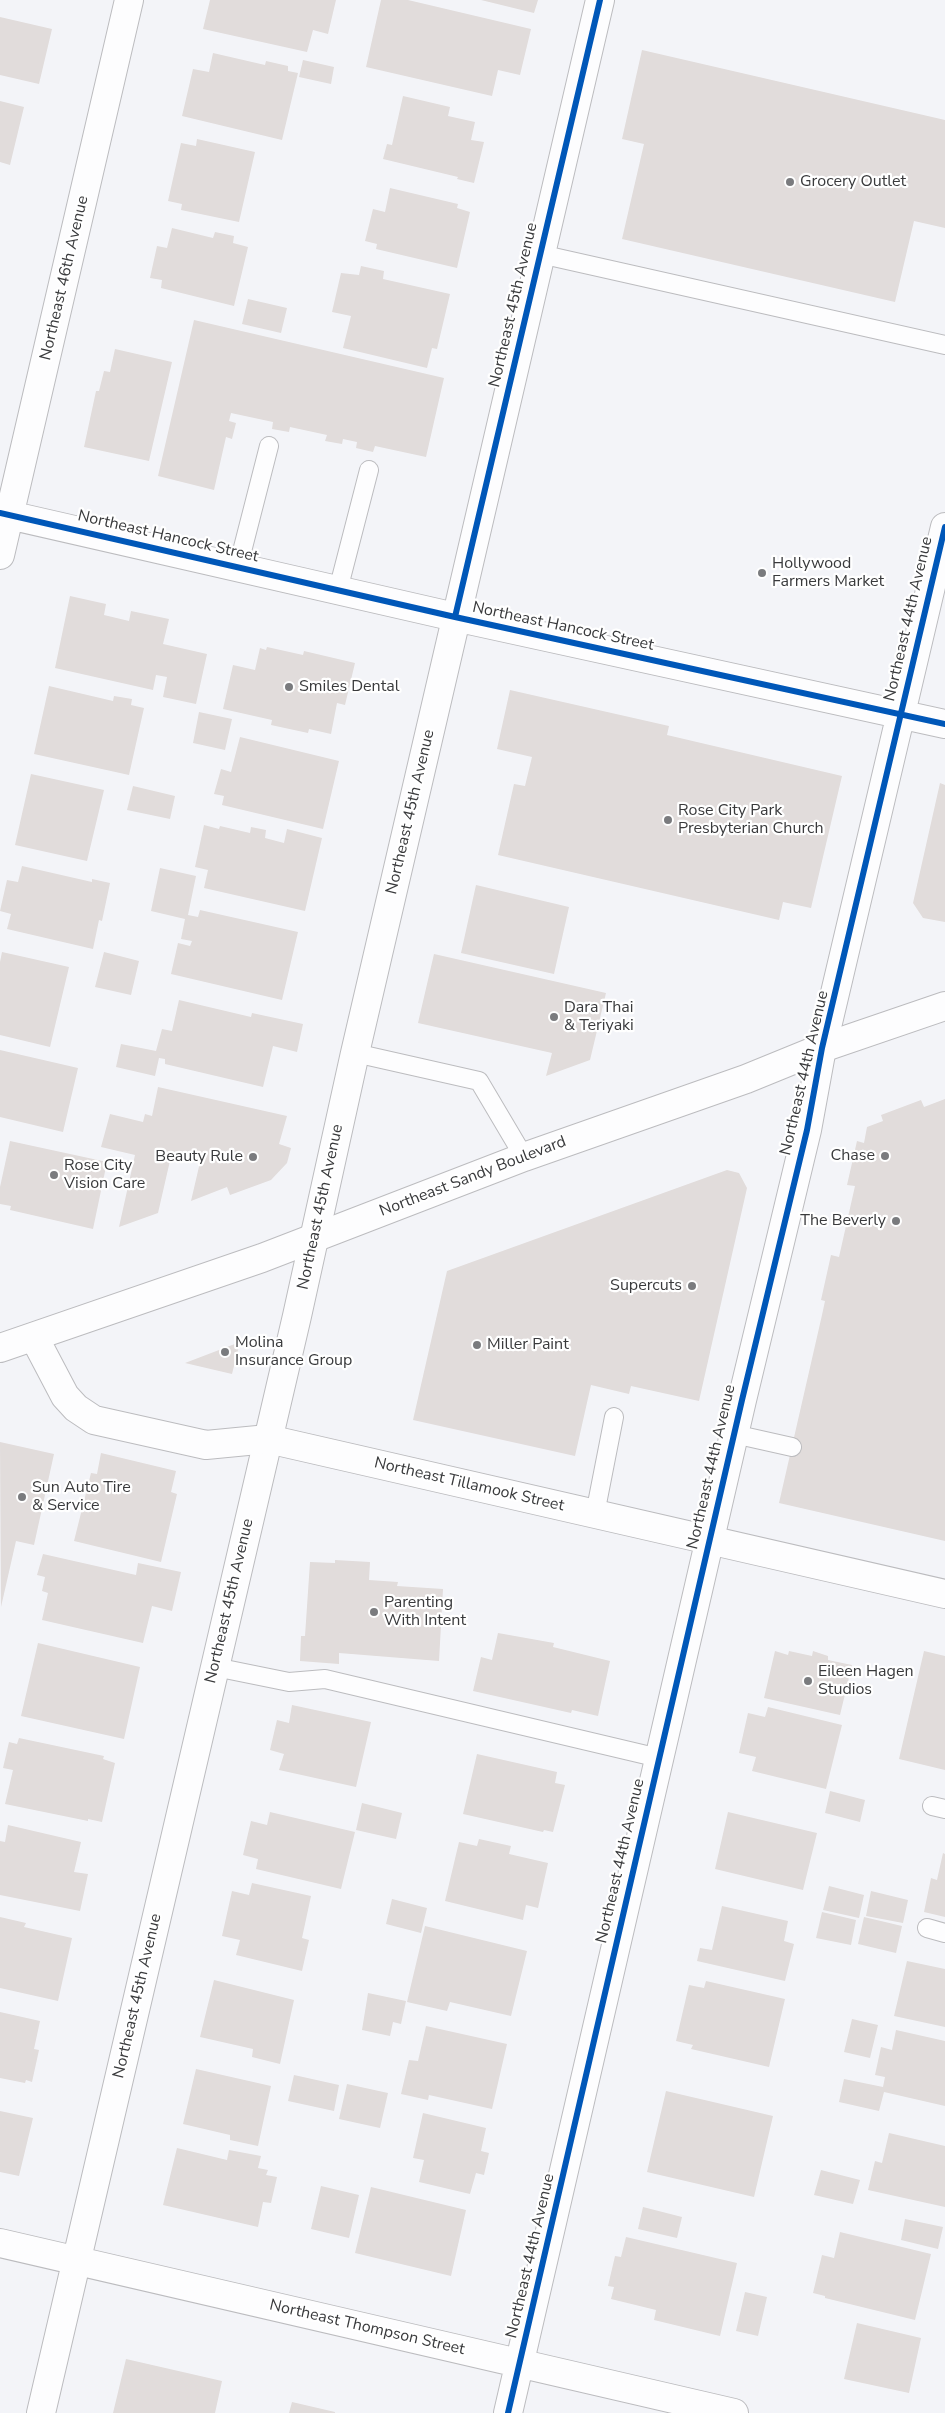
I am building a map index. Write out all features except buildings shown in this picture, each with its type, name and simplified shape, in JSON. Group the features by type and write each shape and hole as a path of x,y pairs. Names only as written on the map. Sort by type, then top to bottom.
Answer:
{"street":[{"name":"Northeast 46th Avenue","path":"0,556 5,514 129,0"},
{"name":"Northeast 45th Avenue","path":"41,2413 297,1316 355,1053 600,0"},
{"name":"Northeast Hancock Street","path":"5,514 456,617 945,724"},
{"name":"Northeast 44th Avenue","path":"508,2413 709,1540 806,1130 822,1048 945,528"},
{"name":"Northeast Sandy Boulevard","path":"0,1348 313,1238 524,1157 746,1079 822,1048 945,1006"},
{"name":"Northeast Tillamook Street","path":"34,1337 65,1396 76,1408 94,1420 206,1444 268,1439 945,1594"},
{"name":"Northeast Thompson Street","path":"0,2243 734,2413"}],"lane":[{"path":"540,254 945,345"},
{"path":"238,567 269,446"},
{"path":"338,590 369,470"},
{"path":"355,1053 479,1081 524,1157"},
{"path":"595,1514 614,1417"},
{"path":"734,1434 792,1447"},
{"path":"215,1667 289,1682 325,1678 659,1758"},
{"path":"928,1928 945,1933"}],"cycle path":[{"path":"455,617 600,0"},
{"path":"0,513 455,617 945,724"},
{"path":"508,2413 742,1400 807,1130 822,1048 945,527"}],"place":[{"name":"Grocery Outlet","path":"790,182"},
{"name":"Hollywood Farmers Market","path":"762,573"},
{"name":"Smiles Dental","path":"289,687"},
{"name":"Rose City Park Presbyterian Church","path":"668,820"},
{"name":"Dara Thai & Teriyaki","path":"554,1017"},
{"name":"Chase","path":"885,1156"},
{"name":"Beauty Rule","path":"253,1157"},
{"name":"Rose City Vision Care","path":"54,1175"},
{"name":"The Beverly","path":"896,1221"},
{"name":"Supercuts","path":"692,1286"},
{"name":"Miller Paint","path":"477,1345"},
{"name":"Molina Insurance Group","path":"225,1352"},
{"name":"Sun Auto Tire & Service","path":"22,1497"},
{"name":"Parenting With Intent","path":"374,1612"},
{"name":"Eileen Hagen Studios","path":"808,1681"}]}
